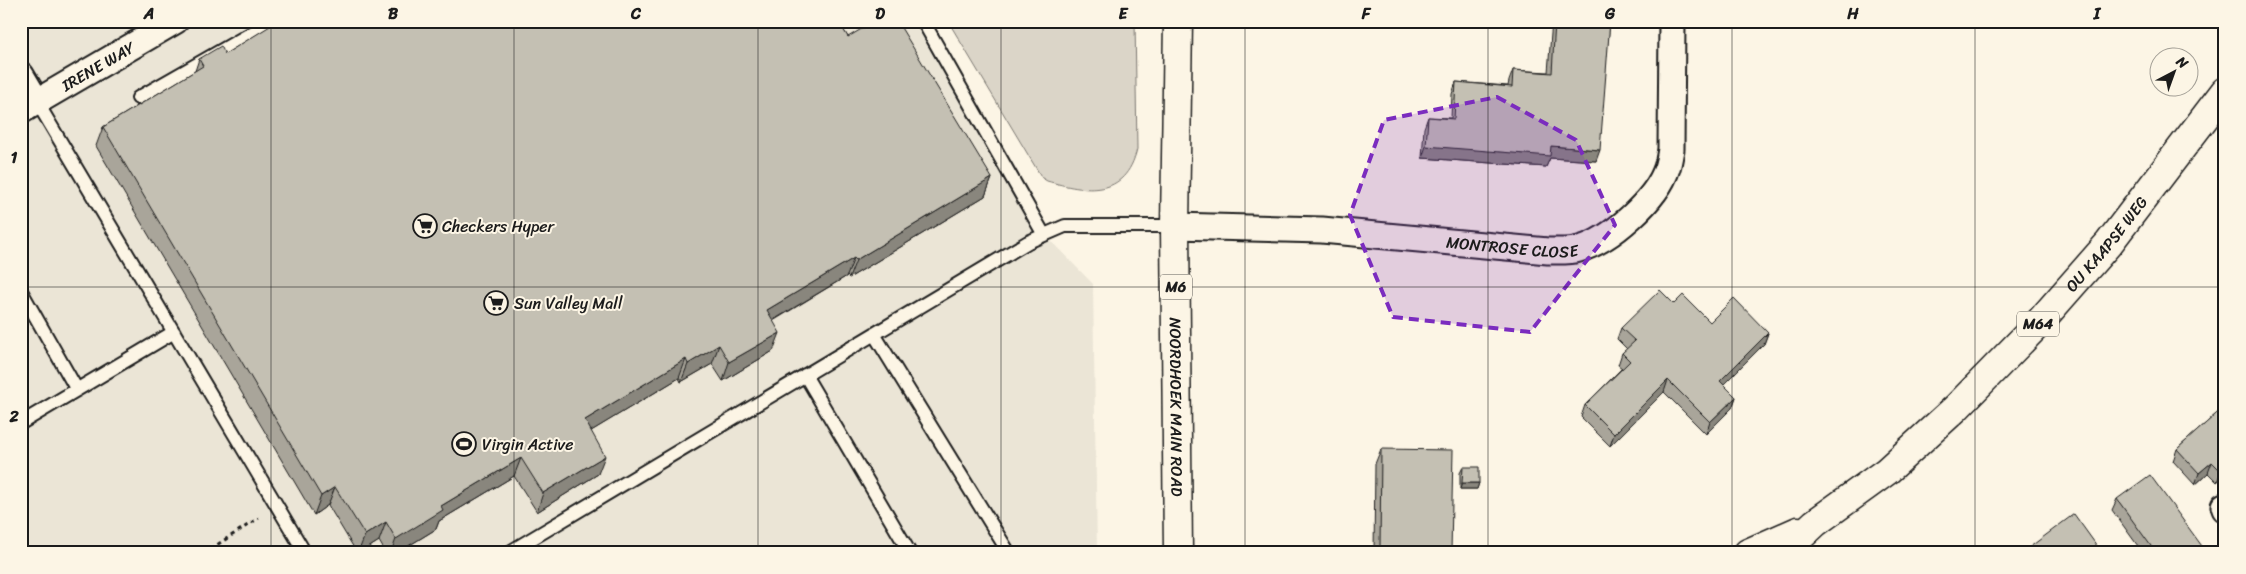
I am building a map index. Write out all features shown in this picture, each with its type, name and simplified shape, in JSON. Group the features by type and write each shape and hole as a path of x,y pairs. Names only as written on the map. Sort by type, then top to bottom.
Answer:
{"main road":[{"name":"NOORDHOEK MAIN ROAD","path":"1178,21 1175,226 1178,553"},
{"name":"OU KAAPSE WEG","path":"1783,553 1816,523 1887,471 1956,408 2036,326 2108,243 2225,91"},
{"name":"OU KAAPSE WEG","path":"1748,553 1816,523"}],"street":[{"name":"IRENE WAY","path":"29,106 175,21"},
{"name":"MONTROSE CLOSE","path":"1175,226 1322,230 1548,252 1578,250 1605,237 1630,219 1649,198 1667,169 1671,149 1672,21"},
{"path":"21,75 29,106"}],"lane":[{"path":"138,98 273,21"},
{"path":"923,21 1044,234"},
{"path":"29,106 174,332 305,553"},
{"path":"508,553 1044,234 1065,226 1175,226"},
{"path":"21,291 77,390"},
{"path":"21,423 174,332"},
{"path":"874,334 1009,553"},
{"path":"805,375 910,553"}],"path":[{"path":"204,553 278,507"}],"highlighted area":[{"path":"1497,97 1576,140 1615,225 1530,332 1393,317 1350,215 1384,120"}],"shaded area":[{"path":"21,21 923,21 1044,234 1093,284 1097,553 21,553"},
{"path":"948,21 1135,21 1137,149 1131,165 1123,177 1114,184 1102,188 1089,189 1062,185 1042,178"}],"building":[{"name":"Sun Valley Mall","path":"278,21 838,21 848,37 875,21 897,21 992,178 856,260 854,258 767,310 780,333 729,362 719,345 688,364 686,359 585,420 605,456 543,493 521,458 441,506 443,510 396,539 386,522 365,535 335,487 321,496 103,127 203,66 199,59 221,46 225,54"},
{"path":"1555,21 1610,21 1600,150 1551,146 1550,156 1426,146 1428,117 1454,119 1456,82 1512,87 1513,70 1552,73"},
{"path":"1660,290 1674,304 1683,295 1710,322 1734,298 1768,333 1720,381 1736,397 1710,422 1668,380 1614,434 1585,405 1630,361 1622,353 1635,341 1621,328"},
{"path":"2225,406 2225,467 2221,471 2212,462 2199,473 2177,449"},
{"path":"1381,449 1453,450 1451,553 1404,553 1404,550 1380,550"},
{"path":"1463,467 1479,467 1479,483 1462,483"},
{"path":"2150,475 2207,553 2156,553 2117,499"},
{"path":"2074,514 2097,546 2088,553 2022,553"}],"place":[{"name":"Checkers Hyper","path":"425,226"},
{"name":"Sun Valley Mall","path":"496,303"},
{"name":"Virgin Active","path":"464,444"}]}
